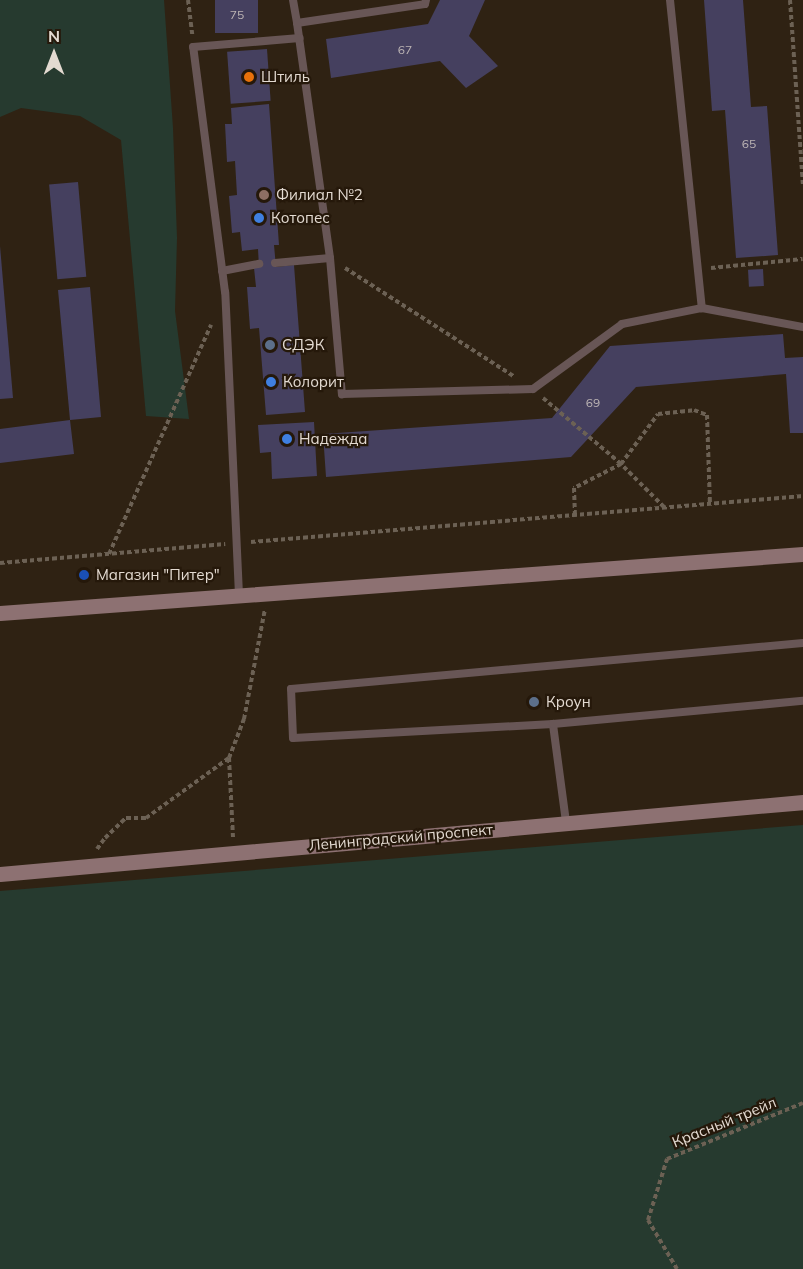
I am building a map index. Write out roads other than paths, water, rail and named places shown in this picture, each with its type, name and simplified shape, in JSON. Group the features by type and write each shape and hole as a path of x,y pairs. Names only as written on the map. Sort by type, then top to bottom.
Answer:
{"main road":[{"path":"0,613 803,554"},
{"name":"Ленинградский проспект","path":"0,874 803,802"}],"lane":[{"path":"293,0 330,258 342,394 533,389 622,324 702,308 803,327"},
{"path":"297,23 425,4 426,0"},
{"path":"670,0 702,308"},
{"path":"239,595 222,271 193,47 300,38"},
{"path":"275,263 330,258"},
{"path":"222,271 259,264"},
{"path":"803,642 291,689 293,738 553,724 803,701"},
{"path":"553,724 566,822"}],"place":[{"name":"Штиль","path":"249,77"},
{"name":"Филиал №2","path":"264,195"},
{"name":"Котопес","path":"259,218"},
{"name":"СДЭК","path":"270,345"},
{"name":"Колорит","path":"271,382"},
{"name":"Надежда","path":"287,439"},
{"name":"Магазин \"Питер\"","path":"84,575"},
{"name":"Кроун","path":"534,702"}]}
